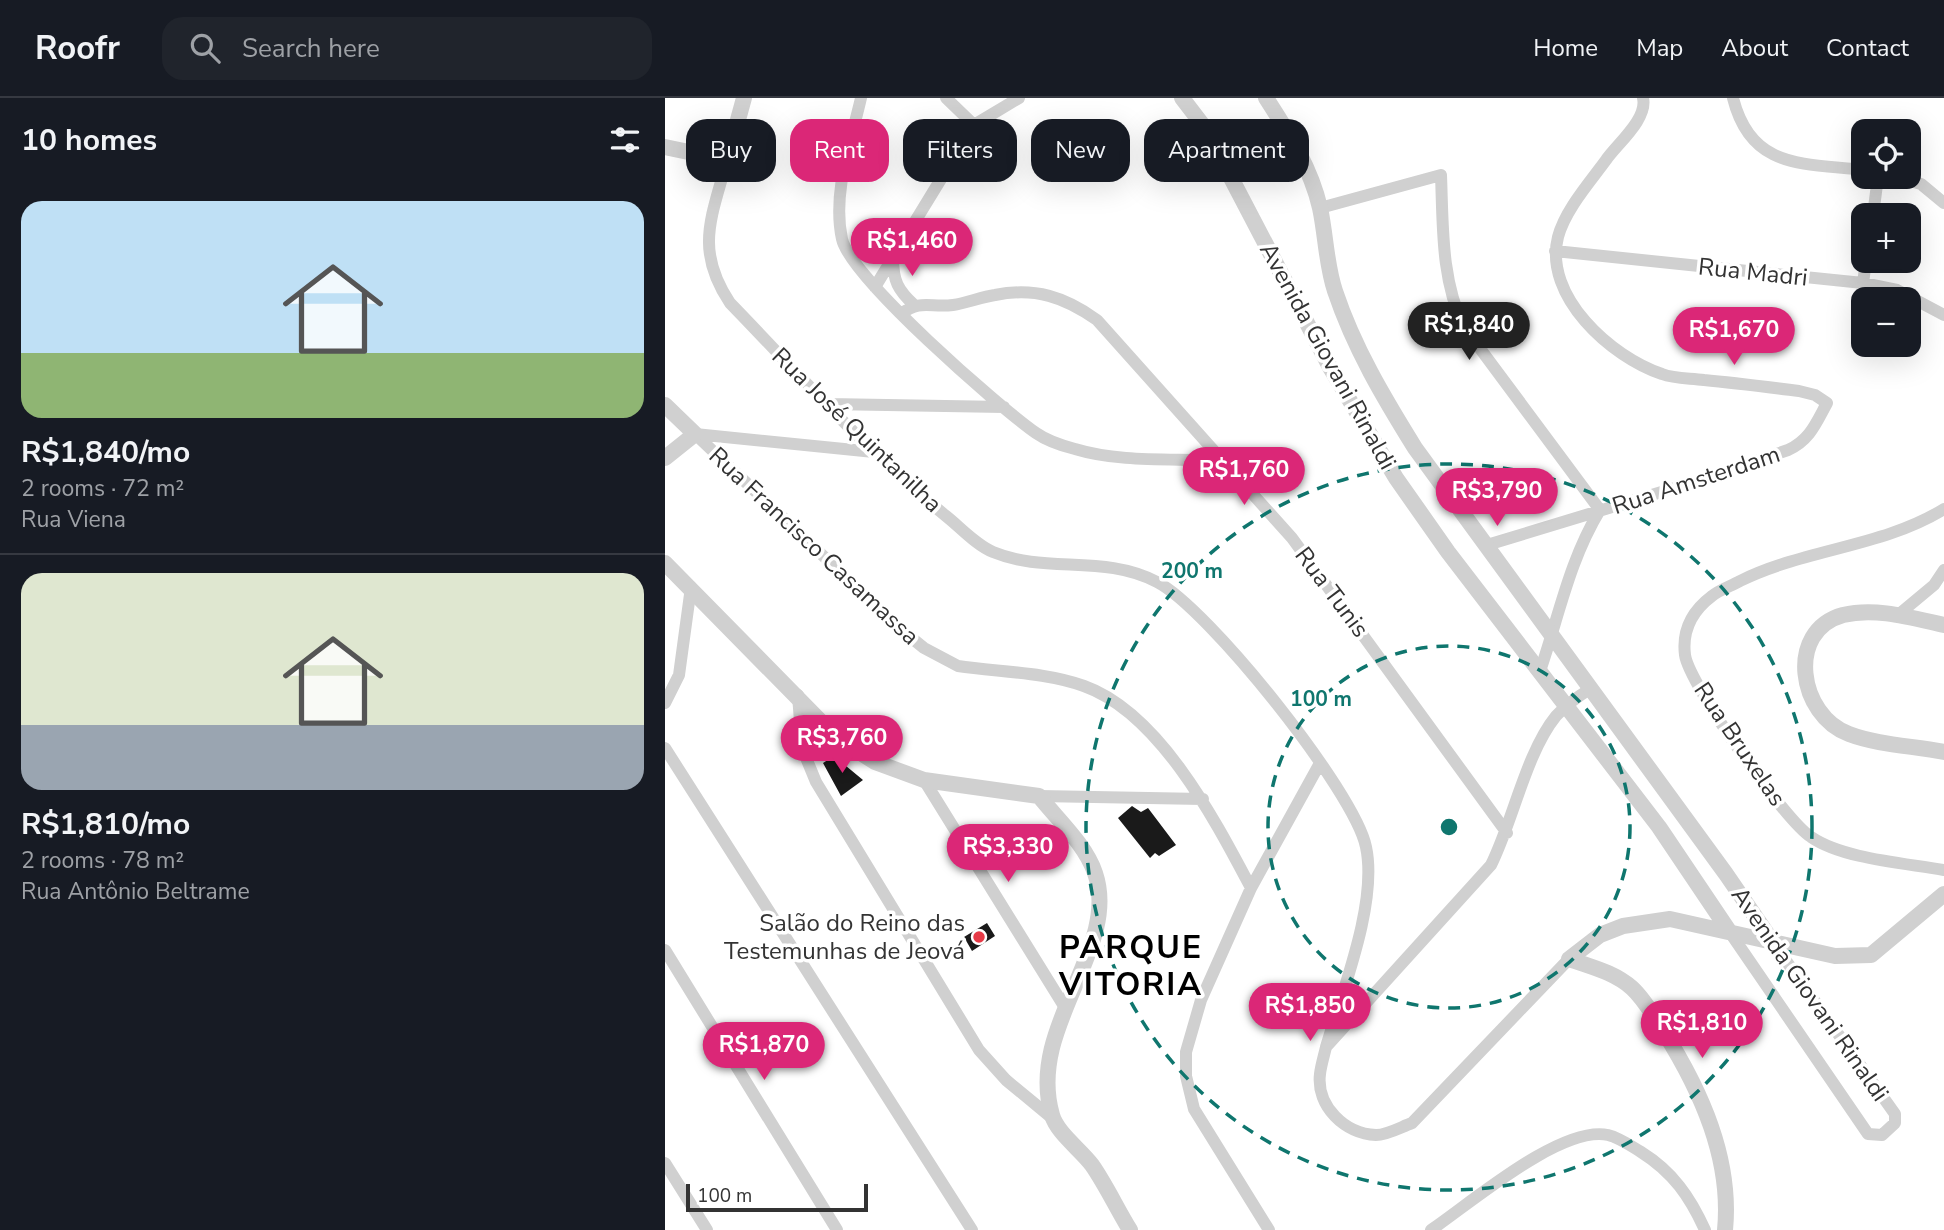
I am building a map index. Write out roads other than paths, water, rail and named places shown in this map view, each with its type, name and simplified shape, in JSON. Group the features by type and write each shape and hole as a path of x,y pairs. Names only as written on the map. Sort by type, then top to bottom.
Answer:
{"street":[{"name":"Rua José Quintanilha","path":"738,119 744,98"},
{"path":"861,98 840,192 842,239 849,256 901,314 1038,435 1075,449 1104,455 1223,461"},
{"path":"946,98 968,119"},
{"path":"984,119 1019,98"},
{"name":"Avenida Giovani Rinaldi","path":"1182,98 1205,128 1369,436 1448,552 1659,827 1712,919 1729,931 1868,1134 1882,1135 1895,1123 1895,1114 1726,874 1415,448 1382,395 1336,295 1327,266 1320,208 1297,148 1266,98"},
{"path":"1555,251 1559,233 1572,208 1642,111 1643,98"},
{"path":"1733,98 1748,131 1765,153 1781,160 1851,168"},
{"path":"665,147 686,151"},
{"path":"1320,208 1441,174 1446,269 1452,303 1464,327 1600,510 1582,540 1563,589 1552,636 1540,671"},
{"name":"Rua José Quintanilha","path":"722,182 708,240 712,273 730,303 874,452 926,500 993,552 1052,563 1122,567 1179,595 1228,646 1319,763 1353,813 1366,847 1368,897 1319,1076 1322,1095 1330,1111 1355,1131 1378,1135 1412,1123 1569,959"},
{"path":"875,287 939,182"},
{"path":"1921,184 1944,203"},
{"name":"Rua Madri","path":"1555,251 1863,283 1897,290 1944,315"},
{"name":"Rua Amsterdam","path":"1487,545 1788,450 1802,443 1810,434 1827,403 1799,391 1664,375 1627,360 1590,327 1577,310 1562,284 1555,251"},
{"path":"893,258 893,275 898,290 914,304 901,314"},
{"path":"1863,283 1864,273"},
{"name":"Rua Tunis","path":"914,304 951,305 998,294 1038,293 1071,302 1097,320 1292,538 1507,833"},
{"path":"828,404 1004,407"},
{"name":"Rua Francisco Casamassa","path":"665,405 924,648 958,666 1075,684 1113,701 1167,753 1203,799 1251,888"},
{"path":"665,458 695,434 874,452"},
{"name":"Rua Bruxelas","path":"1944,509 1914,526 1757,573 1712,595 1693,614 1684,634 1685,658 1699,688 1785,813 1810,837 1843,850 1944,870"},
{"path":"665,563 691,586 837,738 875,762 924,779 1039,796 1203,799"},
{"path":"1898,615 1934,585 1944,570"},
{"path":"665,703 679,676 691,586"},
{"path":"1944,625 1898,615 1844,615 1825,622 1811,642 1805,661 1805,680 1815,707 1831,724 1848,734 1944,752"},
{"path":"1326,1047 1491,865 1507,833 1517,799 1546,730 1566,705 1590,689"},
{"path":"798,695 802,748 816,782 979,1050 1006,1080 1052,1118 1092,1165 1130,1230"},
{"path":"665,748 972,1230"},
{"path":"1269,1230 1194,1109 1186,1076 1186,1052 1201,1000 1251,888 1319,763"},
{"path":"924,779 1064,1006"},
{"path":"1039,796 1090,860 1099,888 1093,939 1064,1006 1049,1051 1047,1079 1052,1118"},
{"path":"1729,931 1835,957 1871,955 1944,894"},
{"path":"1569,959 1600,935 1623,926 1670,919 1712,919"},
{"path":"665,950 838,1230"},
{"path":"1569,959 1613,975 1634,989 1686,1069 1716,1142 1725,1186 1725,1230"},
{"path":"1431,1230 1551,1146 1581,1135 1607,1135 1629,1144 1673,1176 1688,1196 1705,1230"},
{"path":"665,1163 707,1230"}],"place":[{"name":"Salão do Reino das Testemunhas de Jeová","path":"979,937"}],"district":[{"name":"PARQUE VITORIA","path":"1131,966"}]}
